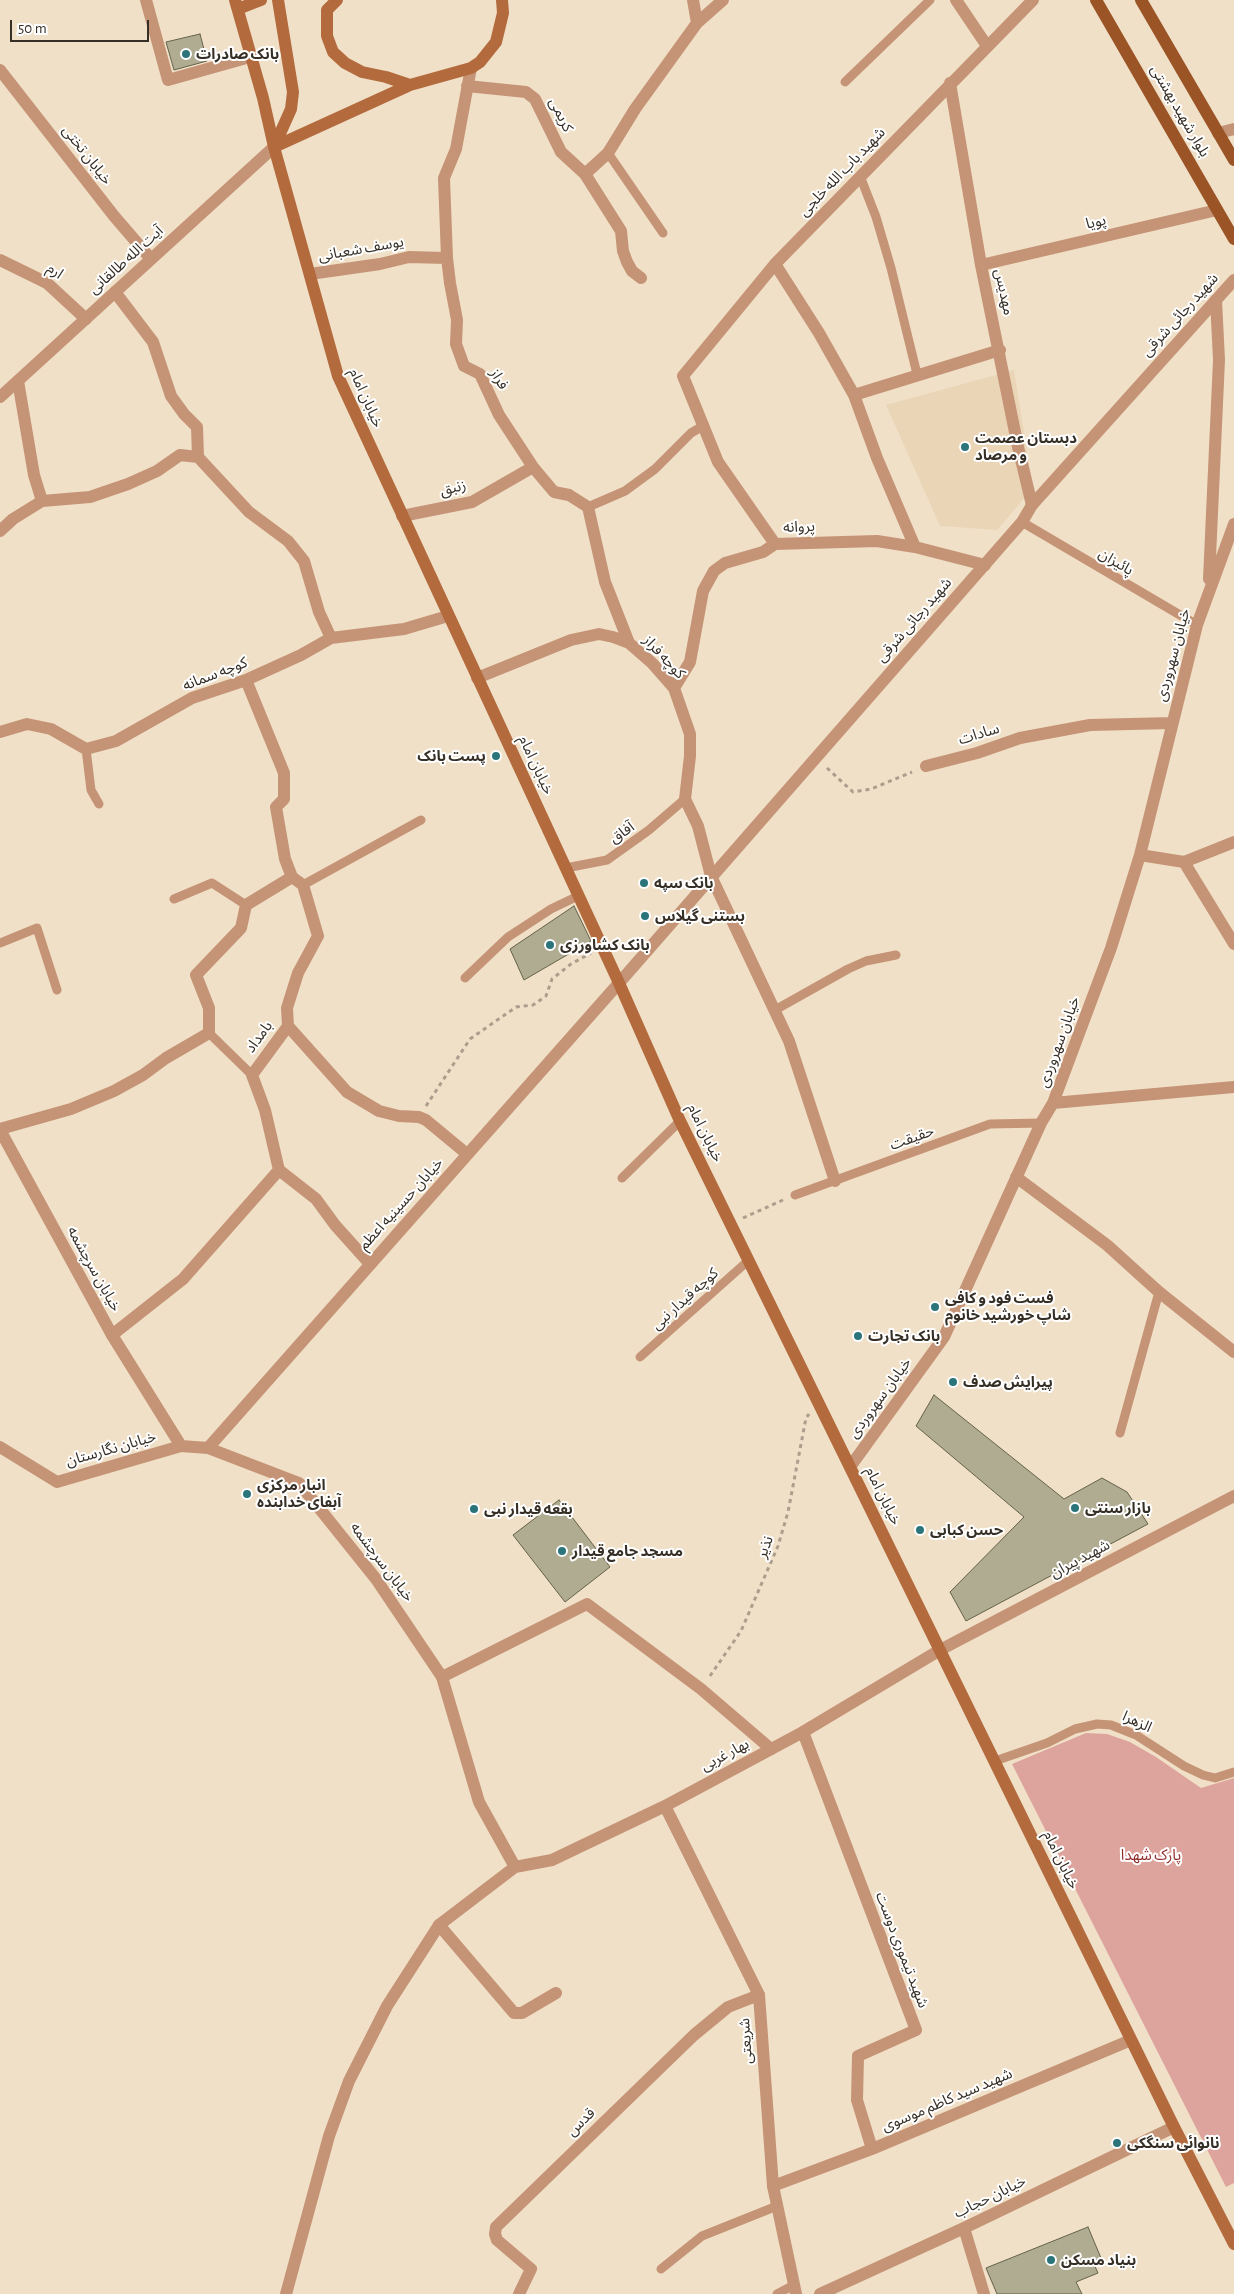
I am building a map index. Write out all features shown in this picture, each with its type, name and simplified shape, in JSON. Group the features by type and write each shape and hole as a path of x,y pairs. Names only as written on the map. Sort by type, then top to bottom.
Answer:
{"main road":[{"path":"237,5 261,0"},
{"path":"274,148 292,108 293,92 278,0"},
{"path":"337,0 327,10 327,36 332,52 344,63 362,72 386,76 410,85"},
{"path":"274,148 410,85 471,68 480,62 496,42 503,13 502,0"},
{"name":"بلوار شهید بهشتی","path":"1096,0 1234,239"},
{"name":"بلوار شهید بهشتی","path":"1141,0 1234,160"},
{"name":"خیابان امام","path":"237,5 263,98 274,148 338,376 619,983 680,1121 1131,2040 1234,2244"}],"street":[{"path":"146,0 168,80 250,57"},
{"path":"693,0 697,22"},
{"path":"585,174 608,153 635,109 697,22 723,0"},
{"path":"956,0 987,46"},
{"name":"شهید باب الله خلجی","path":"703,426 683,376 775,264 1033,0"},
{"name":"فراز","path":"471,68 456,149 444,178 447,258 457,320 456,344 464,366 480,374 499,415 533,467 554,492 569,495 588,507"},
{"name":"خیابان تختی","path":"0,70 114,216 151,259"},
{"name":"مهدیس","path":"950,83 981,265 1032,506"},
{"name":"کریمی","path":"467,86 526,92 535,99 561,152 585,174 621,231 623,251 627,262 632,271 641,278"},
{"path":"1218,134 1234,129"},
{"name":"آیت الله طالقانی","path":"0,397 274,148"},
{"name":"پویا","path":"981,265 1218,210"},
{"name":"یوسف شعبانی","path":"310,274 380,264 409,257 447,258"},
{"name":"ارم","path":"0,260 47,283 86,319"},
{"path":"775,264 819,333 854,395 915,547"},
{"name":"شهید رجائی شرقی","path":"619,983 1022,522 1032,506 1234,280"},
{"path":"115,292 153,342 171,396 184,414 198,427 198,457"},
{"name":"خیابان سهروردی","path":"1209,589 1219,360 1216,300"},
{"path":"854,395 917,374 1000,350"},
{"path":"18,381 34,475 42,501"},
{"path":"703,426 718,462 775,544"},
{"path":"0,531 13,519 42,501 90,497 150,474 180,454 198,457 249,512 288,541 304,561 320,612 331,638"},
{"name":"زنبق","path":"402,516 472,502 533,467"},
{"path":"588,507 605,582 629,643"},
{"name":"خیابان سهروردی","path":"850,1466 944,1337 1041,1123 1053,1103 1111,948 1140,855 1197,625 1234,524"},
{"name":"پروانه","path":"674,688 690,662 703,591 714,571 725,564 763,552 775,544 877,541 915,547 984,565"},
{"name":"کوچه سمانه","path":"86,749 116,741 192,698 246,680 301,655 331,638 404,629 448,616"},
{"name":"کوچه فراز","path":"477,678 571,640 599,634 629,643 652,663 674,688 690,734 690,756 684,799"},
{"path":"246,680 284,773 284,799 276,807 285,858 292,877 303,885"},
{"name":"سادات","path":"926,766 977,753 1020,738 1090,725 1172,723"},
{"path":"0,732 27,724 51,729 86,749"},
{"path":"684,799 698,826 711,876 775,1010 804,1083 835,1181"},
{"path":"1140,855 1184,862 1234,842"},
{"path":"1184,862 1234,944"},
{"path":"0,1129 71,1109 114,1091 209,1033 209,1008 196,975 241,928 246,905 292,877"},
{"name":"بامداد","path":"279,1170 265,1110 252,1074 288,1026 287,1008 298,973 318,936 303,885"},
{"name":"خیابان حسینیه اعظم","path":"208,1448 619,983"},
{"path":"288,1026 347,1092 379,1111 399,1116 419,1117 426,1120 467,1154"},
{"path":"1053,1103 1234,1087"},
{"name":"خیابان سرچشمه","path":"0,1129 112,1335 182,1446 208,1448 300,1483 376,1579 442,1677 479,1802 515,1867"},
{"path":"112,1335 183,1279 279,1170 316,1198 335,1225 370,1264"},
{"path":"1016,1177 1107,1245 1159,1292 1234,1352"},
{"name":"خیابان نگارستان","path":"0,1447 57,1482 182,1446"},
{"name":"شهید پیران","path":"940,1650 1234,1496"},
{"path":"442,1677 587,1604 701,1689 771,1749"},
{"name":"بهار غربی","path":"515,1867 552,1860 665,1806 803,1732 940,1650"},
{"name":"شهید تیموری دوست","path":"803,1732 916,2030 858,2056 857,2100 872,2149"},
{"name":"شریعتی","path":"665,1806 759,1995 773,2186 795,2289"},
{"path":"286,2294 329,2136 348,2081 386,2006 439,1925 515,1867"},
{"path":"439,1925 514,2013 522,2013 556,1993"},
{"name":"قدس","path":"519,2294 531,2269 497,2240 496,2227 694,2035 728,2008 759,1995"},
{"name":"شهید سید کاظم موسوی","path":"773,2186 872,2149 1131,2040"},
{"name":"خیابان حجاب","path":"820,2294 964,2228 1174,2127"},
{"path":"964,2228 984,2294"}],"lane":[{"path":"844,82 930,0"},
{"path":"608,153 663,234"},
{"path":"860,176 876,217 886,251 917,374"},
{"path":"588,507 625,490 654,469 691,433 703,426"},
{"name":"پائیزان","path":"1022,522 1197,625"},
{"path":"86,749 91,790 99,804"},
{"name":"آفاق","path":"566,868 607,860 649,830 684,799"},
{"path":"303,885 421,820"},
{"path":"174,899 212,883 246,905"},
{"path":"464,978 508,937 551,910 578,896"},
{"path":"0,943 37,928 57,990"},
{"path":"775,1010 848,969 866,961 896,956"},
{"path":"209,1033 252,1074"},
{"path":"622,1178 680,1121"},
{"name":"حقیقت","path":"795,1195 990,1124 1041,1123"},
{"name":"کوچه قیدار نبی","path":"640,1357 749,1260"},
{"path":"1120,1433 1159,1292"},
{"name":"الزهرا","path":"995,1761 1047,1743 1075,1729 1098,1724 1111,1725 1136,1735 1184,1766 1203,1775 1215,1778 1234,1772"},
{"path":"661,2269 702,2236 777,2206"},
{"path":"777,2294 795,2289"}],"path":[{"path":"816,757 853,792 871,789 926,766"},
{"path":"419,1117 470,1039 516,1007 532,1005 546,996 552,979 571,964 602,947"},
{"path":"730,1223 795,1195"},
{"name":"نذیر","path":"701,1689 741,1631 778,1546 788,1512 806,1418 818,1401"}],"shaded area":[{"name":"دبستان عصمت و مرصاد","path":"1014,370 1033,488 997,530 940,526 886,405"}],"green space":[{"name":"پارک شهدا","path":"1086,1733 1107,1734 1130,1742 1156,1757 1201,1788 1234,1778 1234,2183 1226,2187 1012,1764"}],"building":[{"name":"بانک صادرات","path":"200,34 207,61 174,70 166,42"},
{"name":"بانک کشاورزی","path":"574,906 591,941 524,980 510,949"},
{"name":"بازار سنتی","path":"934,1395 1064,1499 1102,1478 1127,1492 1148,1524 966,1621 950,1592 1024,1517 916,1426"},
{"name":"مسجد جامع قیدار","path":"559,1500 610,1567 565,1602 513,1535"},
{"name":"بنیاد مسکن","path":"1088,2227 1101,2258 1093,2262 1098,2273 1076,2282 1082,2294 997,2294 986,2268"}],"place":[{"name":"بانک صادرات","path":"186,54"},
{"name":"دبستان عصمت و مرصاد","path":"965,447"},
{"name":"پست بانک","path":"496,756"},
{"name":"بانک سپه","path":"644,883"},
{"name":"بستنی گیلاس","path":"645,916"},
{"name":"بانک کشاورزی","path":"550,945"},
{"name":"فست فود و کافی شاپ خورشید خانوم","path":"935,1307"},
{"name":"بانک تجارت","path":"858,1336"},
{"name":"پیرایش صدف","path":"953,1382"},
{"name":"انبار مرکزی آبفای خدابنده","path":"247,1494"},
{"name":"بازار سنتی","path":"1075,1508"},
{"name":"بقعه قیدار نبی","path":"474,1509"},
{"name":"حسن کبابی","path":"920,1530"},
{"name":"مسجد جامع قیدار","path":"562,1551"},
{"name":"نانوائی سنگکی","path":"1117,2143"},
{"name":"بنیاد مسکن","path":"1051,2260"}]}
